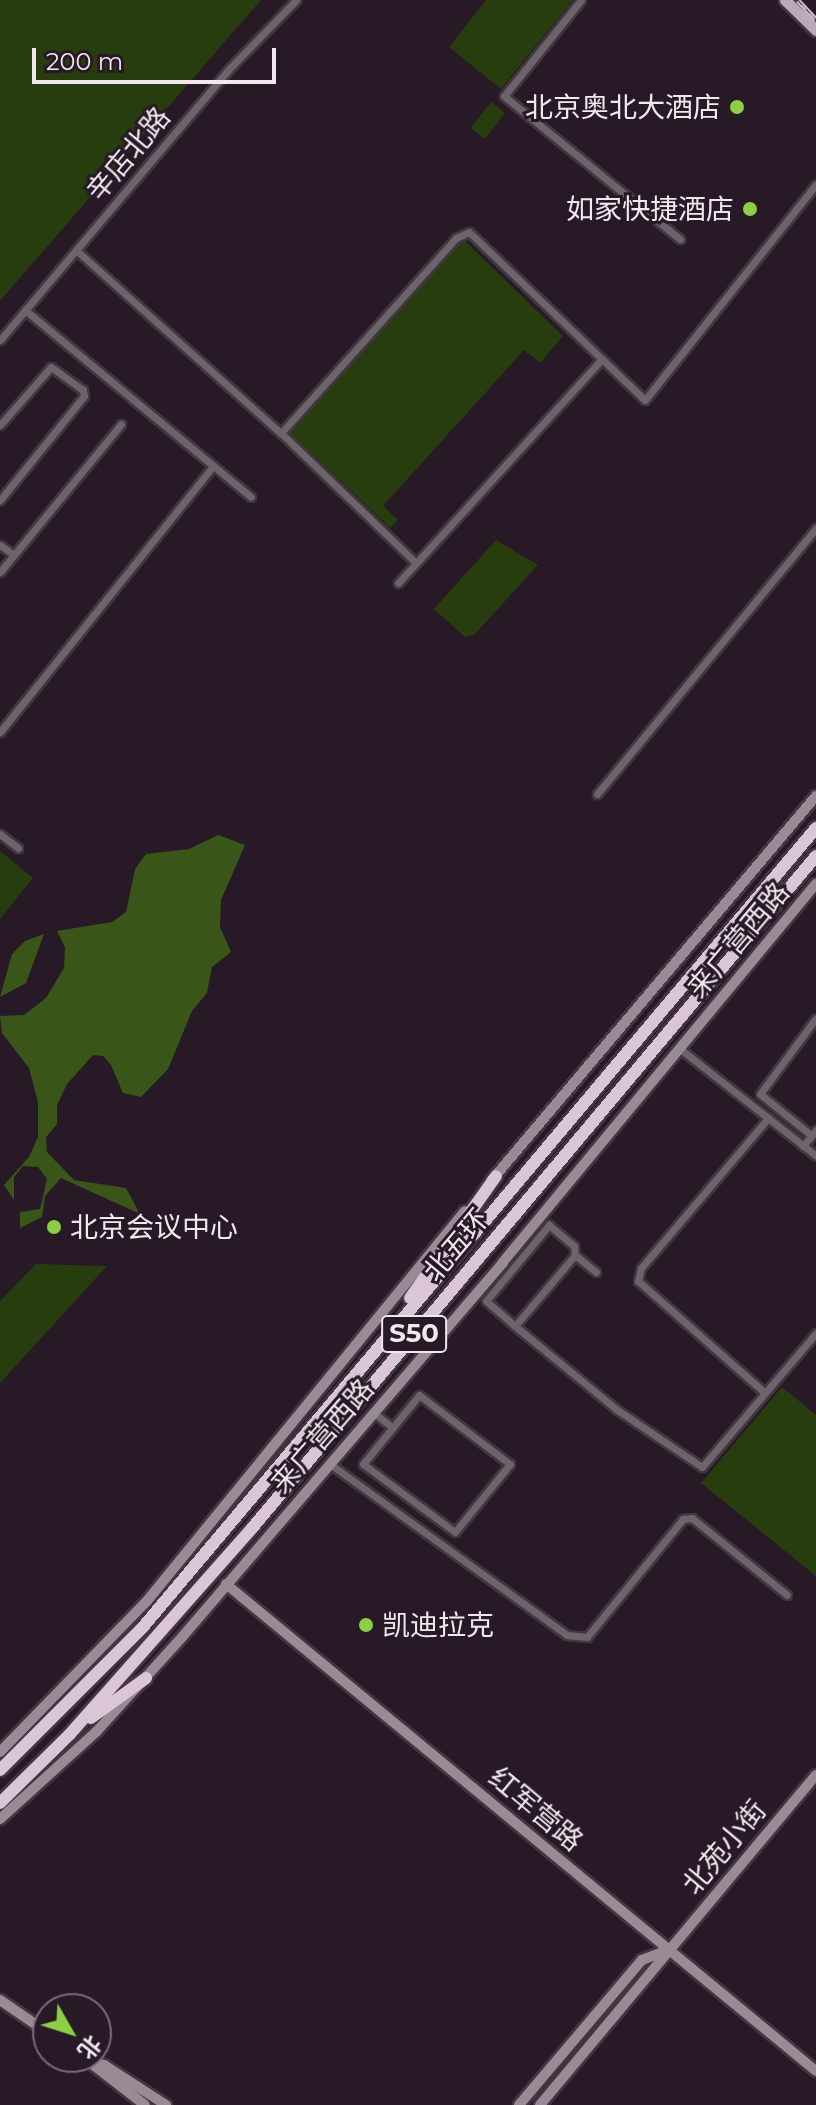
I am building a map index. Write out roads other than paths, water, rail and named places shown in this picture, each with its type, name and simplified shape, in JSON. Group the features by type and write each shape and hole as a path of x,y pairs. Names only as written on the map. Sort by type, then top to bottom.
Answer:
{"highway":[{"name":"北五环","path":"0,1770 143,1627 816,828"},
{"name":"北五环","path":"0,1803 70,1734 253,1527 816,856"},
{"path":"375,1351 496,1176"},
{"path":"70,1734 146,1678"}],"main road":[{"path":"785,0 816,30"}],"street":[{"name":"辛店北路","path":"0,340 228,70 296,0"},
{"path":"581,0 504,96 680,239"},
{"path":"281,433 456,238 469,232 645,400 816,184"},
{"path":"76,250 281,433 416,563"},
{"path":"25,310 251,497"},
{"path":"398,583 602,359"},
{"path":"0,425 51,367 83,390 84,396 0,500"},
{"path":"0,572 121,424"},
{"path":"0,732 213,466"},
{"path":"597,794 816,528"},
{"path":"0,545 14,555"},
{"path":"0,1752 147,1601 381,1309 816,796"},
{"path":"0,834 18,848"},
{"name":"来广营西路","path":"0,1819 97,1731 146,1678 374,1413 517,1254 679,1048 816,884"},
{"path":"751,1105 816,1018"},
{"path":"679,1048 816,1156"},
{"path":"760,1094 814,1133 803,1146"},
{"path":"764,1392 638,1281 641,1268 768,1118"},
{"path":"596,1272 575,1255 574,1246 549,1225 517,1254 486,1301 616,1409 702,1467 816,1333"},
{"path":"515,1326 575,1255"},
{"path":"419,1395 510,1464 455,1532 363,1464 393,1428 419,1395"},
{"path":"374,1413 393,1428"},
{"path":"330,1464 567,1635 587,1637 683,1519 692,1518 787,1595"},
{"name":"红军营路","path":"226,1584 816,2071"},
{"name":"北苑小街","path":"540,2105 816,1775"},
{"name":"北苑小街","path":"519,2105 642,1960 668,1950"},
{"path":"0,2000 32,2022"},
{"path":"112,2070 166,2105"},
{"path":"104,2073 145,2105"}],"railway":[{"path":"798,0 816,19"}],"place":[{"name":"北京奥北大酒店","path":"737,107"},
{"name":"如家快捷酒店","path":"750,209"},
{"name":"北京会议中心","path":"54,1227"},
{"name":"凯迪拉克","path":"366,1625"}]}
